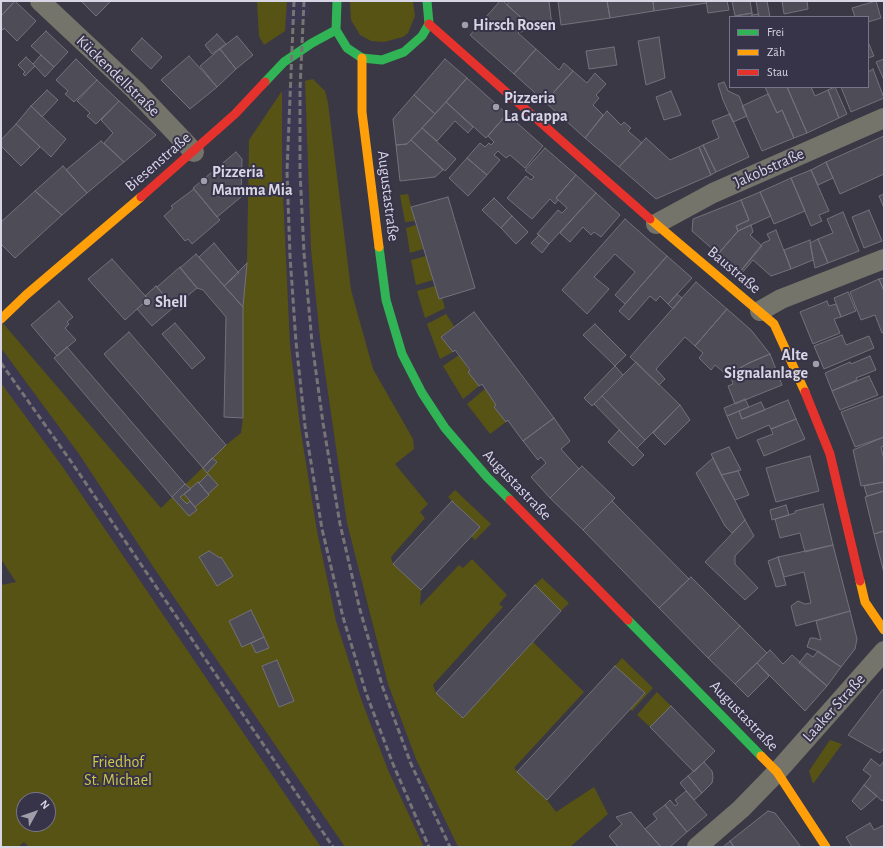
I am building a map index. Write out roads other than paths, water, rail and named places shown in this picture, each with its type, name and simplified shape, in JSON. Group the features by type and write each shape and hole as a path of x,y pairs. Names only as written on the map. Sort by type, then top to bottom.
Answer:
{"street":[{"name":"Kückendellstraße","path":"40,1 135,90 194,152"},
{"path":"337,1 336,30 347,48 362,58 382,60 394,57 404,52 422,36 430,24 427,1"},
{"name":"Baustraße","path":"430,24 656,224 774,324 830,454 865,602 884,630"},
{"name":"Biesenstraße","path":"1,319 26,295 194,152 235,114 284,62 312,42 336,30"},
{"name":"Augustastraße","path":"362,58 362,112 386,300 402,354 422,393 445,428 487,477 777,772 826,847"},
{"name":"Jakobstraße","path":"656,224 713,193 884,118"},
{"path":"760,311 781,299 884,259"},
{"name":"Laaker Straße","path":"697,847 741,809 777,772 884,651"}],"railway":[{"path":"294,1 287,171 290,256 296,342 305,426 322,529 343,617 366,693 393,764 429,847"},
{"path":"304,1 300,89 300,171 304,253 312,343 323,423 340,524 360,610 383,688 411,764 450,847"},
{"path":"1,363 70,460 333,847"}],"place":[{"name":"Hirsch Rosen","path":"465,25"},
{"name":"Pizzeria La Grappa","path":"496,107"},
{"name":"Pizzeria Mamma Mia","path":"204,181"},
{"name":"Shell","path":"147,302"},
{"name":"Alte Signalanlage","path":"816,364"}],"park label":[{"name":"Friedhof St. Michael","path":"118,771"}]}
